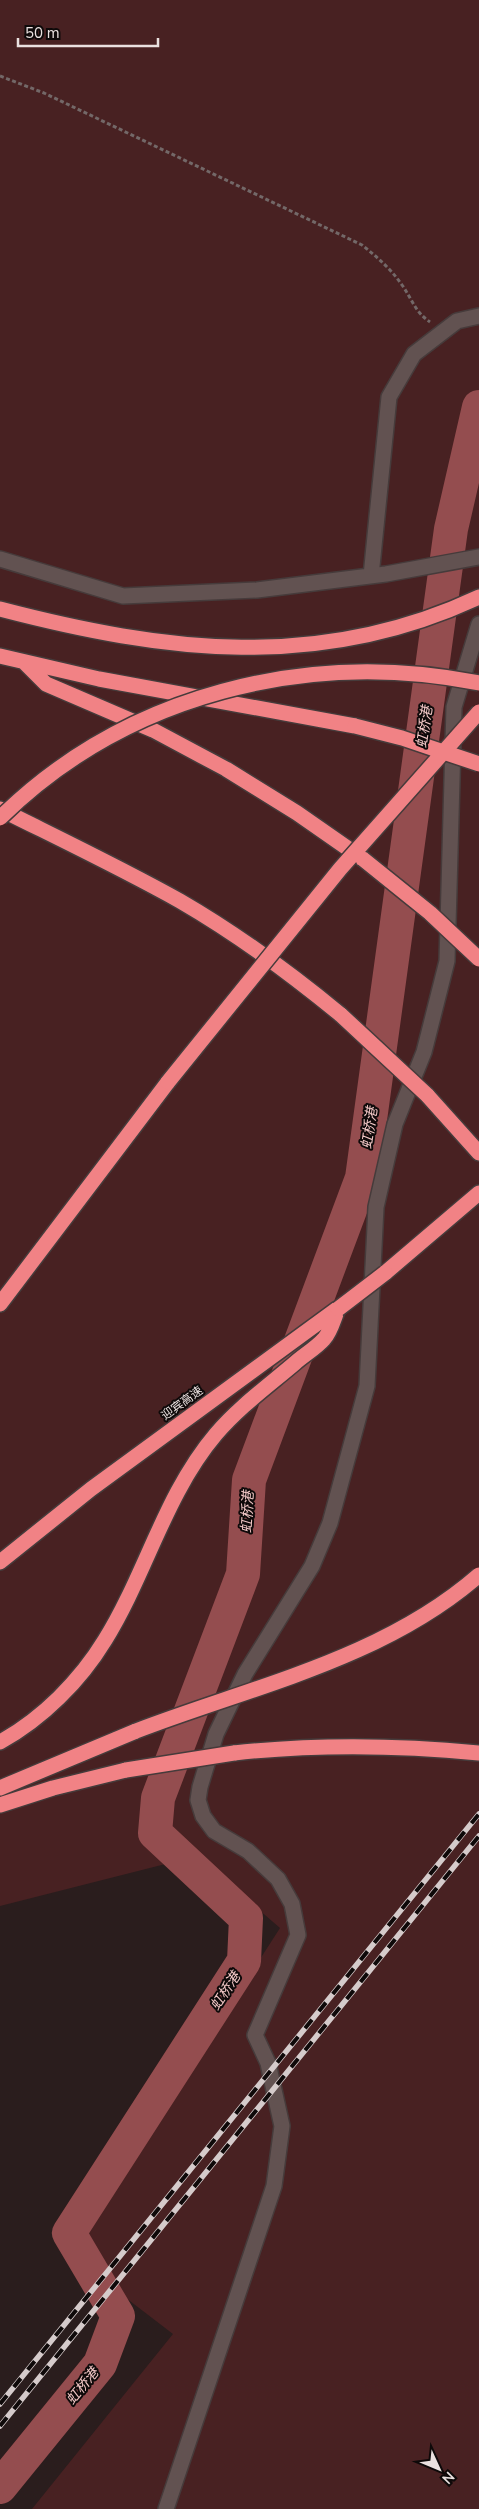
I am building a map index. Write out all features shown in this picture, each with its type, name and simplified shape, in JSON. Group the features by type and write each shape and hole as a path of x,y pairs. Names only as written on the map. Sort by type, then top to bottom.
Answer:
{"highway":[{"path":"0,609 85,629 154,642 195,647 262,648 303,646 369,634 433,616 479,597"},
{"path":"0,656 99,679 355,726 402,738 479,764"},
{"path":"24,662 46,684 153,730 226,769 298,812 363,859 430,913 479,959"},
{"path":"0,818 33,789 93,747 158,713 227,689 281,678 336,671 412,672 479,683"},
{"path":"0,1304 168,1082 340,870 479,712"},
{"path":"0,810 135,876 181,902 270,960 341,1015 427,1096 479,1153"},
{"name":"迎宾高速","path":"0,1562 91,1489 385,1272 479,1193"},
{"path":"0,1742 49,1706 88,1664 119,1614 158,1530 203,1451 220,1430 246,1404 325,1338 338,1308"},
{"path":"0,1788 136,1730 303,1671 378,1642 436,1609 479,1575"},
{"path":"0,1805 53,1788 126,1770 234,1753 320,1746 375,1746 479,1752"}],"street":[{"path":"371,576 389,397 414,354 454,324 479,316"},
{"path":"0,559 123,596 257,590 386,574 479,557"},
{"path":"166,2509 274,2186 282,2126 268,2063 255,2035 298,1935 292,1904 278,1878 248,1851 214,1831 203,1816 198,1800 200,1786 216,1734 246,1674 312,1566 330,1523 367,1386 376,1207 395,1124 424,1052 447,961 454,707 479,624"}],"path":[{"path":"0,76 44,93 362,245 398,279 414,308 429,322 454,324"}],"shaded area":[{"path":"0,0 479,0 479,2509 32,2509 173,2334 70,2255 280,1928 197,1856 0,1906"}],"waterway":[{"name":"虹桥港","path":"0,2487 100,2364 118,2316 69,2233 244,1961 246,1918 155,1833 158,1798 243,1574 249,1480 362,1178 451,529 479,407"}],"railway":[{"path":"0,2404 479,1814"},
{"path":"0,2426 479,1836"}]}
